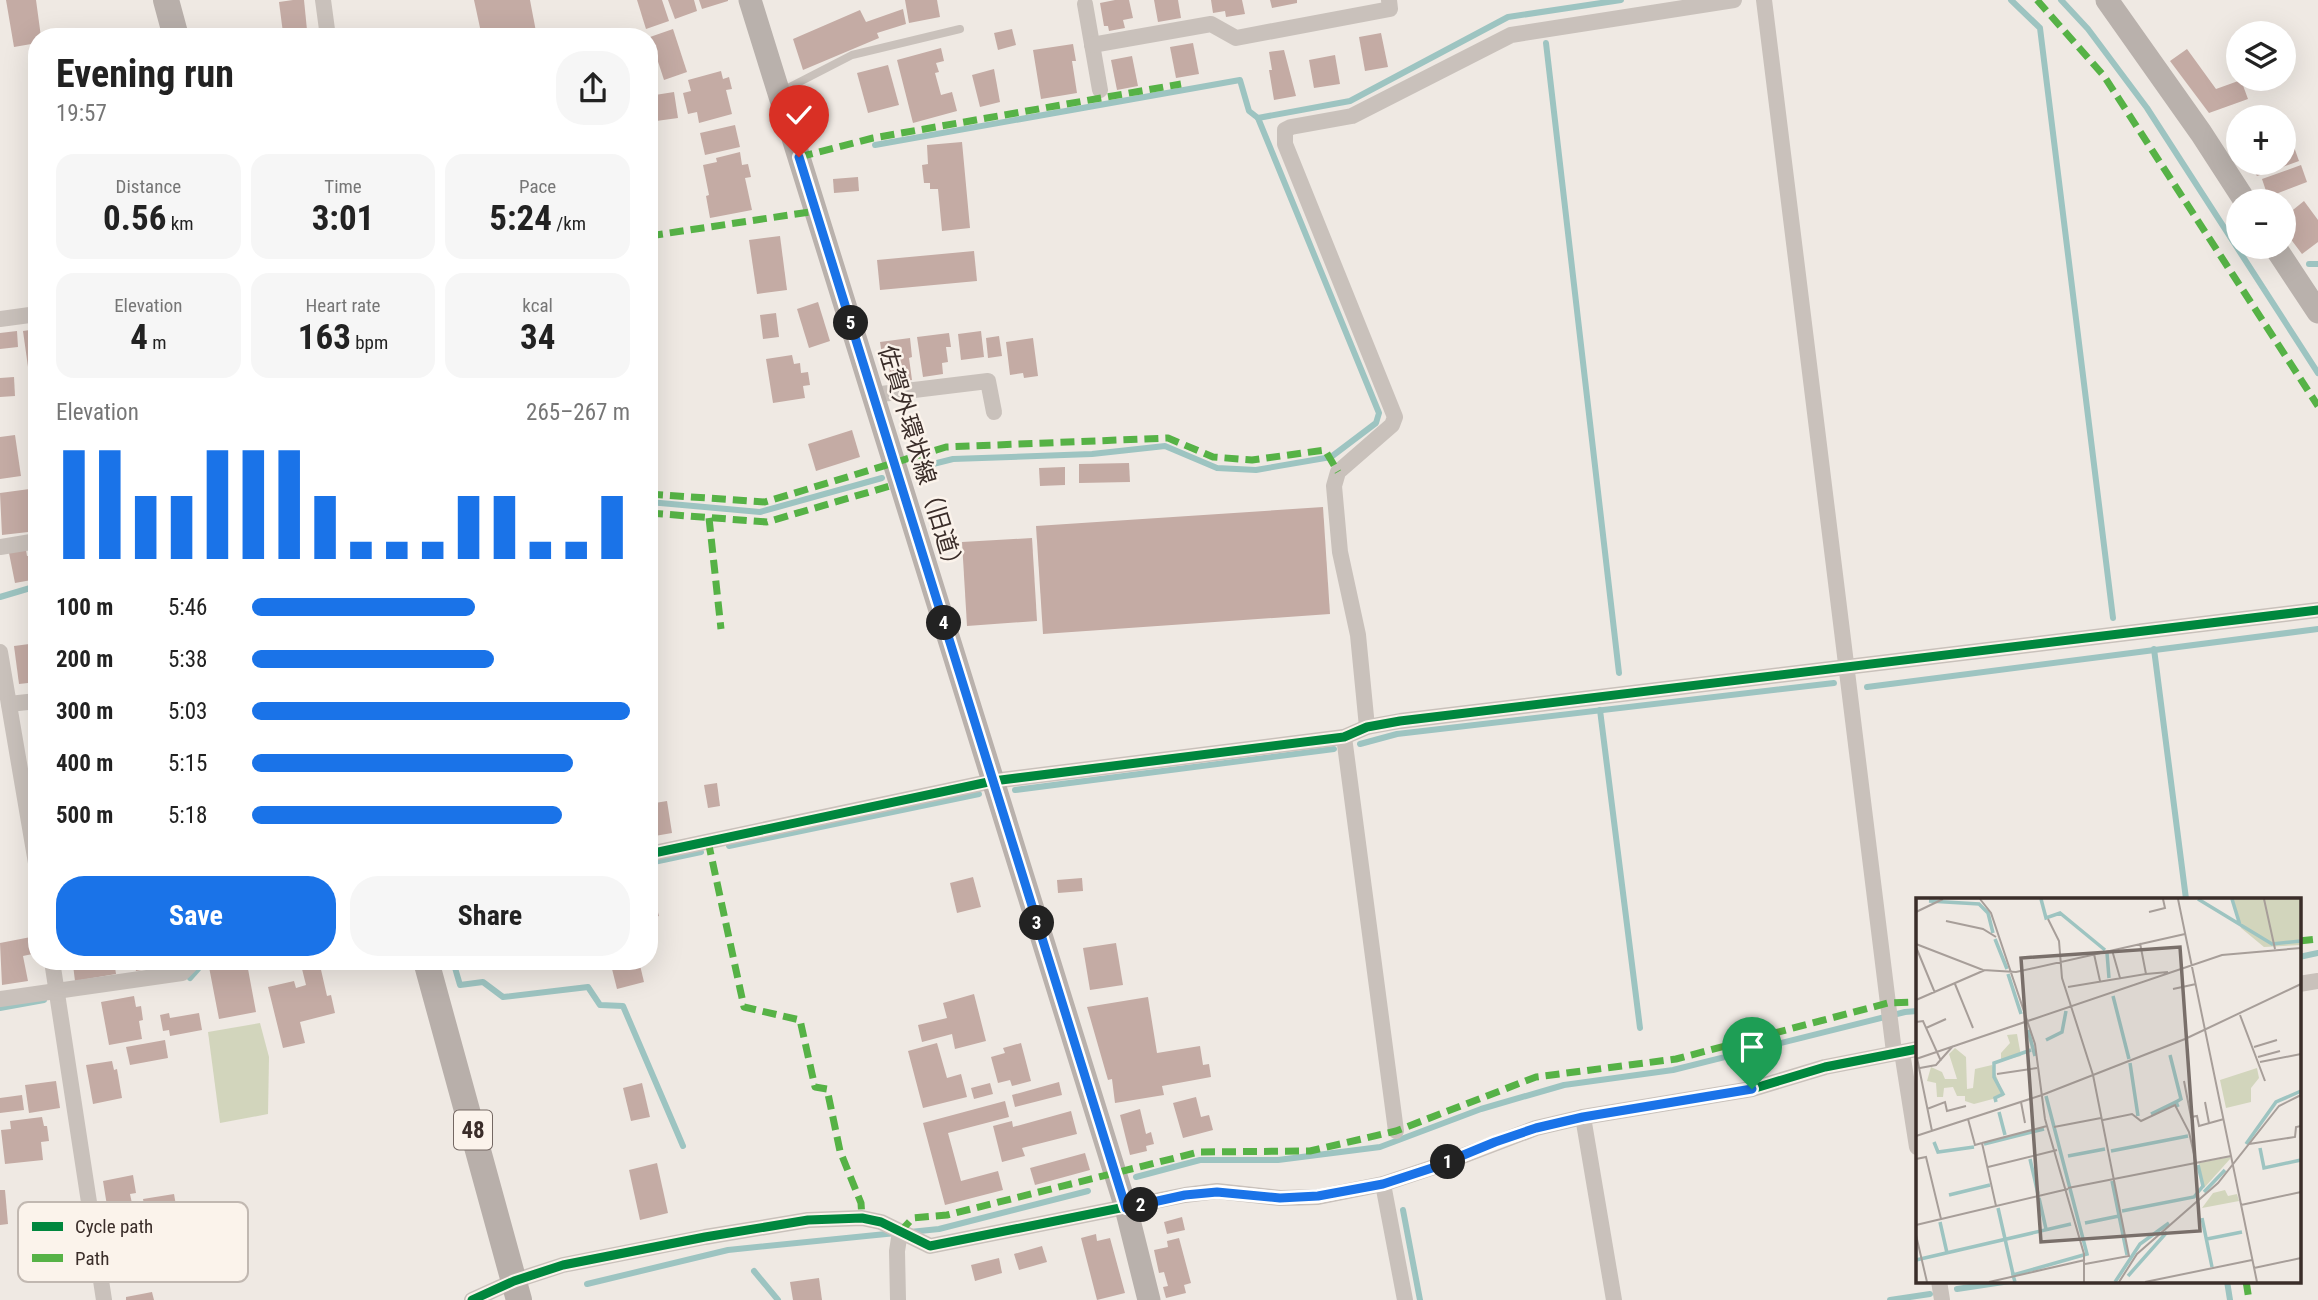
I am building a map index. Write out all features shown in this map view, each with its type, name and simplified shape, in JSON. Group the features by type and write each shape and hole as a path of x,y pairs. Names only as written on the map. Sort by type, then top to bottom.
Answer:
{"main road":[{"path":"166,0 174,28"},
{"name":"48","path":"428,970 517,1290"}],"street":[{"path":"323,0 327,28"},
{"name":"佐賀外環状線（旧道）","path":"750,0 1126,1208 1149,1300"},
{"path":"1093,45 1210,24 1236,38 1390,9 1389,0"},
{"path":"1367,727 1359,635 1340,552 1334,486 1338,472 1392,425 1395,417 1284,144 1285,130 1352,116 1511,35 1734,0"},
{"path":"1764,0 1891,1027 1904,1051 1916,1140"},
{"path":"2106,0 2237,189"},
{"path":"1086,5 1100,90"},
{"path":"2283,259 2318,312"},
{"path":"0,319 28,315"},
{"path":"873,396 988,381 995,412"},
{"path":"0,547 28,542"},
{"path":"658,852 993,781 1344,737 1367,727 1400,721 2318,610"},
{"path":"0,652 28,816"},
{"path":"9,704 28,702"},
{"path":"1344,737 1396,1131"},
{"path":"54,970 89,1202"},
{"path":"0,999 182,973 185,970"},
{"path":"2300,984 2318,981"},
{"path":"472,1300 517,1290 563,1265 808,1220 862,1218 881,1222 930,1246 1185,1195 1217,1192 1280,1198 1318,1196 1383,1184 1536,1128 1583,1117 1752,1089 1825,1067 1904,1051"},
{"path":"1583,1117 1614,1300"},
{"path":"1383,1184 1405,1300"},
{"path":"898,1300 897,1251 901,1231"},
{"path":"101,1282 104,1300"},
{"path":"1939,1282 1942,1300"}],"lane":[{"path":"779,92 852,55 960,29"}],"green space":[{"path":"260,1023 269,1057 268,1114 220,1123 208,1032"}],"building":[{"path":"6,0 36,0 40,28 28,28 28,45 14,47"},
{"path":"304,0 307,28 282,28 279,2"},
{"path":"474,0 530,0 535,28 480,28"},
{"path":"637,0 662,0 669,21 646,28"},
{"path":"668,0 694,0 697,11 675,19"},
{"path":"699,0 728,0 728,1 702,9"},
{"path":"905,0 937,0 940,17 909,23"},
{"path":"1129,0 1133,18 1123,20 1125,28 1109,31 1108,26 1104,26 1100,3"},
{"path":"1154,0 1178,0 1181,18 1158,22"},
{"path":"1211,0 1242,0 1245,14 1226,17 1225,11 1213,13"},
{"path":"1270,0 1297,0 1297,3 1272,8"},
{"path":"903,9 906,24 877,33 879,38 803,70 793,39 860,10 866,22"},
{"path":"673,29 687,72 664,80 658,62 658,34"},
{"path":"1012,29 1016,45 998,50 994,33"},
{"path":"1381,33 1388,67 1365,71 1359,37"},
{"path":"1193,43 1199,74 1176,78 1170,47"},
{"path":"1073,44 1076,61 1072,61 1077,93 1041,99 1033,50"},
{"path":"941,48 944,61 936,63 939,72 935,73 941,95 952,92 957,111 913,123 897,60"},
{"path":"2187,49 2216,89 2226,85 2226,91 2245,91 2248,99 2209,113 2170,61"},
{"path":"1284,50 1296,96 1274,100 1269,52"},
{"path":"1335,55 1340,84 1314,88 1309,60"},
{"path":"1132,56 1138,86 1117,90 1111,60"},
{"path":"888,65 899,105 868,113 857,73"},
{"path":"994,69 1000,102 980,107 972,75"},
{"path":"721,71 723,79 729,77 732,89 726,90 732,114 699,123 697,112 688,114 683,93 691,91 688,80"},
{"path":"674,92 678,118 658,121 658,95"},
{"path":"735,125 740,147 705,155 700,133"},
{"path":"962,142 970,228 942,231 938,189 930,189 930,183 924,183 922,165 928,164 927,145"},
{"path":"740,152 742,165 748,164 751,177 745,178 752,210 710,218 703,165 717,162 716,158"},
{"path":"2301,165 2307,182 2289,189 2265,189 2262,179 2273,175 2296,175 2296,167"},
{"path":"858,177 859,191 834,193 833,179"},
{"path":"2304,201 2318,220 2318,242 2302,254 2296,246 2296,207"},
{"path":"780,236 787,290 757,294 749,240"},
{"path":"974,251 977,281 880,290 877,260"},
{"path":"818,302 830,341 809,348 797,309"},
{"path":"776,313 779,337 763,339 760,315"},
{"path":"28,330 28,367 23,331"},
{"path":"17,331 18,347 0,349 0,333"},
{"path":"981,331 984,357 961,360 958,334"},
{"path":"949,333 951,347 946,347 948,362 942,363 943,374 923,377 917,337"},
{"path":"999,336 1002,356 988,358 986,338"},
{"path":"910,338 912,380 891,383 888,360 883,361 880,342"},
{"path":"1033,338 1038,376 1024,378 1023,373 1010,375 1006,342"},
{"path":"792,355 794,364 800,363 801,373 808,372 810,385 803,386 805,398 773,403 766,359"},
{"path":"14,377 15,396 0,397 0,378"},
{"path":"852,430 860,457 816,471 808,444"},
{"path":"15,435 21,476 0,479 0,437"},
{"path":"1129,463 1130,482 1079,483 1079,464"},
{"path":"1065,467 1065,485 1040,486 1039,468"},
{"path":"28,489 28,532 2,535 0,493"},
{"path":"1323,507 1330,614 1043,634 1036,526"},
{"path":"1032,538 1037,621 967,626 962,542"},
{"path":"26,550 28,581 15,583 9,553"},
{"path":"28,644 28,683 19,684 14,646"},
{"path":"717,783 720,806 708,808 704,785"},
{"path":"667,801 672,833 658,835 658,802"},
{"path":"973,877 981,907 957,913 950,883"},
{"path":"1082,878 1083,891 1058,893 1057,880"},
{"path":"28,938 28,955 23,956 28,981 2,985 0,943"},
{"path":"1116,943 1123,985 1090,990 1083,948"},
{"path":"74,970 115,970 116,974 75,981"},
{"path":"210,970 248,970 256,1012 219,1019"},
{"path":"302,970 321,970 327,996 331,995 335,1013 300,1022 305,1043 283,1048 268,987 294,981 296,988 306,985"},
{"path":"612,970 641,970 644,982 617,989"},
{"path":"974,994 986,1041 955,1049 952,1034 922,1042 918,1025 947,1018 943,1003"},
{"path":"134,996 136,1007 141,1006 143,1020 139,1021 142,1039 109,1045 101,1002"},
{"path":"1148,997 1157,1053 1200,1046 1203,1065 1209,1064 1211,1077 1162,1086 1164,1095 1115,1103 1112,1079 1108,1080 1087,1007"},
{"path":"169,1013 170,1018 199,1013 202,1030 170,1036 169,1030 163,1031 160,1015"},
{"path":"165,1040 168,1058 130,1065 126,1047"},
{"path":"937,1043 947,1078 961,1074 967,1097 923,1108 908,1051"},
{"path":"1021,1043 1031,1081 1012,1086 1010,1080 998,1083 991,1057 1005,1053 1003,1048"},
{"path":"112,1061 114,1070 117,1069 122,1098 93,1104 86,1065"},
{"path":"56,1081 60,1108 29,1113 25,1085"},
{"path":"1059,1082 1062,1095 1015,1107 1012,1095"},
{"path":"642,1083 650,1117 631,1121 623,1088"},
{"path":"990,1083 993,1094 974,1099 971,1088"},
{"path":"22,1095 24,1110 0,1113 0,1098"},
{"path":"1196,1097 1201,1117 1209,1115 1213,1130 1183,1138 1173,1103"},
{"path":"1005,1101 1009,1117 948,1133 961,1181 998,1171 1003,1190 945,1205 923,1123"},
{"path":"1140,1109 1146,1134 1151,1132 1154,1144 1146,1146 1147,1151 1130,1155 1120,1115"},
{"path":"1071,1111 1077,1134 1022,1148 1025,1156 1002,1162 993,1126 1012,1121 1013,1127"},
{"path":"42,1117 44,1126 47,1126 49,1141 41,1142 43,1160 5,1164 1,1130 11,1129 10,1121"},
{"path":"1085,1153 1090,1170 1035,1185 1030,1168"},
{"path":"657,1163 668,1213 640,1220 629,1170"},
{"path":"133,1175 136,1193 130,1194 132,1202 106,1202 103,1181"},
{"path":"0,1190 5,1190 8,1224 0,1225"},
{"path":"174,1194 175,1202 144,1202 143,1199"},
{"path":"1182,1217 1185,1230 1167,1234 1164,1222"},
{"path":"1096,1234 1097,1241 1110,1238 1125,1293 1097,1300 1081,1238"},
{"path":"1179,1238 1191,1283 1184,1285 1186,1293 1166,1298 1163,1287 1168,1286 1164,1272 1159,1273 1154,1250 1168,1247 1167,1241"},
{"path":"1042,1246 1047,1262 1019,1270 1014,1254"},
{"path":"999,1258 1002,1273 975,1281 971,1265"},
{"path":"819,1278 822,1300 793,1300 790,1282"},
{"path":"152,1292 154,1300 126,1300 126,1297"}],"waterway":[{"path":"917,468 953,459 1092,454 1165,446 1217,468 1256,470 1331,457 1376,423 1379,413 1258,118 1350,101 1508,17 1621,0"},
{"path":"2011,0 2040,28 2113,618"},
{"path":"2061,0 2088,29 2147,108 2318,373"},
{"path":"1546,43 1619,673"},
{"path":"875,145 1240,80 1249,111 1258,118"},
{"path":"2309,264 2318,264"},
{"path":"658,503 760,512 882,478"},
{"path":"0,597 28,589"},
{"path":"1867,687 2318,629"},
{"path":"2154,649 2186,898"},
{"path":"1360,744 1397,734 1834,683"},
{"path":"1600,710 1640,1028"},
{"path":"1015,790 1334,749"},
{"path":"729,846 979,794"},
{"path":"658,861 701,852"},
{"path":"2300,957 2318,953"},
{"path":"190,978 197,970"},
{"path":"456,970 460,985 483,982 503,997 588,987 600,1005 623,1006 683,1146"},
{"path":"0,1008 44,1000"},
{"path":"1136,1177 1200,1160 1278,1160 1380,1147 1481,1109 1564,1085 1673,1070 1916,1011"},
{"path":"910,1232 939,1229 1088,1191"},
{"path":"1403,1210 1420,1300"},
{"path":"587,1284 728,1250 896,1233"},
{"path":"754,1271 778,1300"},
{"path":"1957,1289 2003,1282"},
{"path":"2227,1282 2230,1300"},
{"path":"1890,1300 1930,1294"}],"marked path":[{"path":"2037,0 2104,76 2318,406"},
{"path":"799,157 873,138 1181,84"},
{"path":"658,235 816,211"},
{"path":"658,495 765,502 946,447 1168,438 1213,457 1252,460 1325,450 1338,472"},
{"path":"658,514 767,522 900,483"},
{"path":"709,518 721,629"},
{"path":"708,841 744,1007 800,1020 815,1087 827,1089 840,1151 861,1203 862,1218"},
{"path":"2300,941 2318,939"},
{"path":"900,1232 913,1218 947,1215 1199,1152 1310,1151 1396,1131 1536,1077 1676,1059 1888,1003 1916,1002"},
{"path":"2246,1282 2249,1300"}],"cycle path":[{"path":"658,852 993,781 1344,737 1367,727 1400,721 2318,610"},
{"path":"472,1300 514,1281 563,1265 808,1220 862,1218 881,1222 930,1246 1185,1195 1217,1191 1280,1198 1318,1197 1383,1184 1536,1128 1583,1117 1752,1089 1825,1067 1916,1049"}],"route":[{"path":"799,157 1126,1208 1185,1195 1217,1192 1280,1198 1318,1196 1383,1184 1536,1128 1583,1117 1752,1089"}]}
